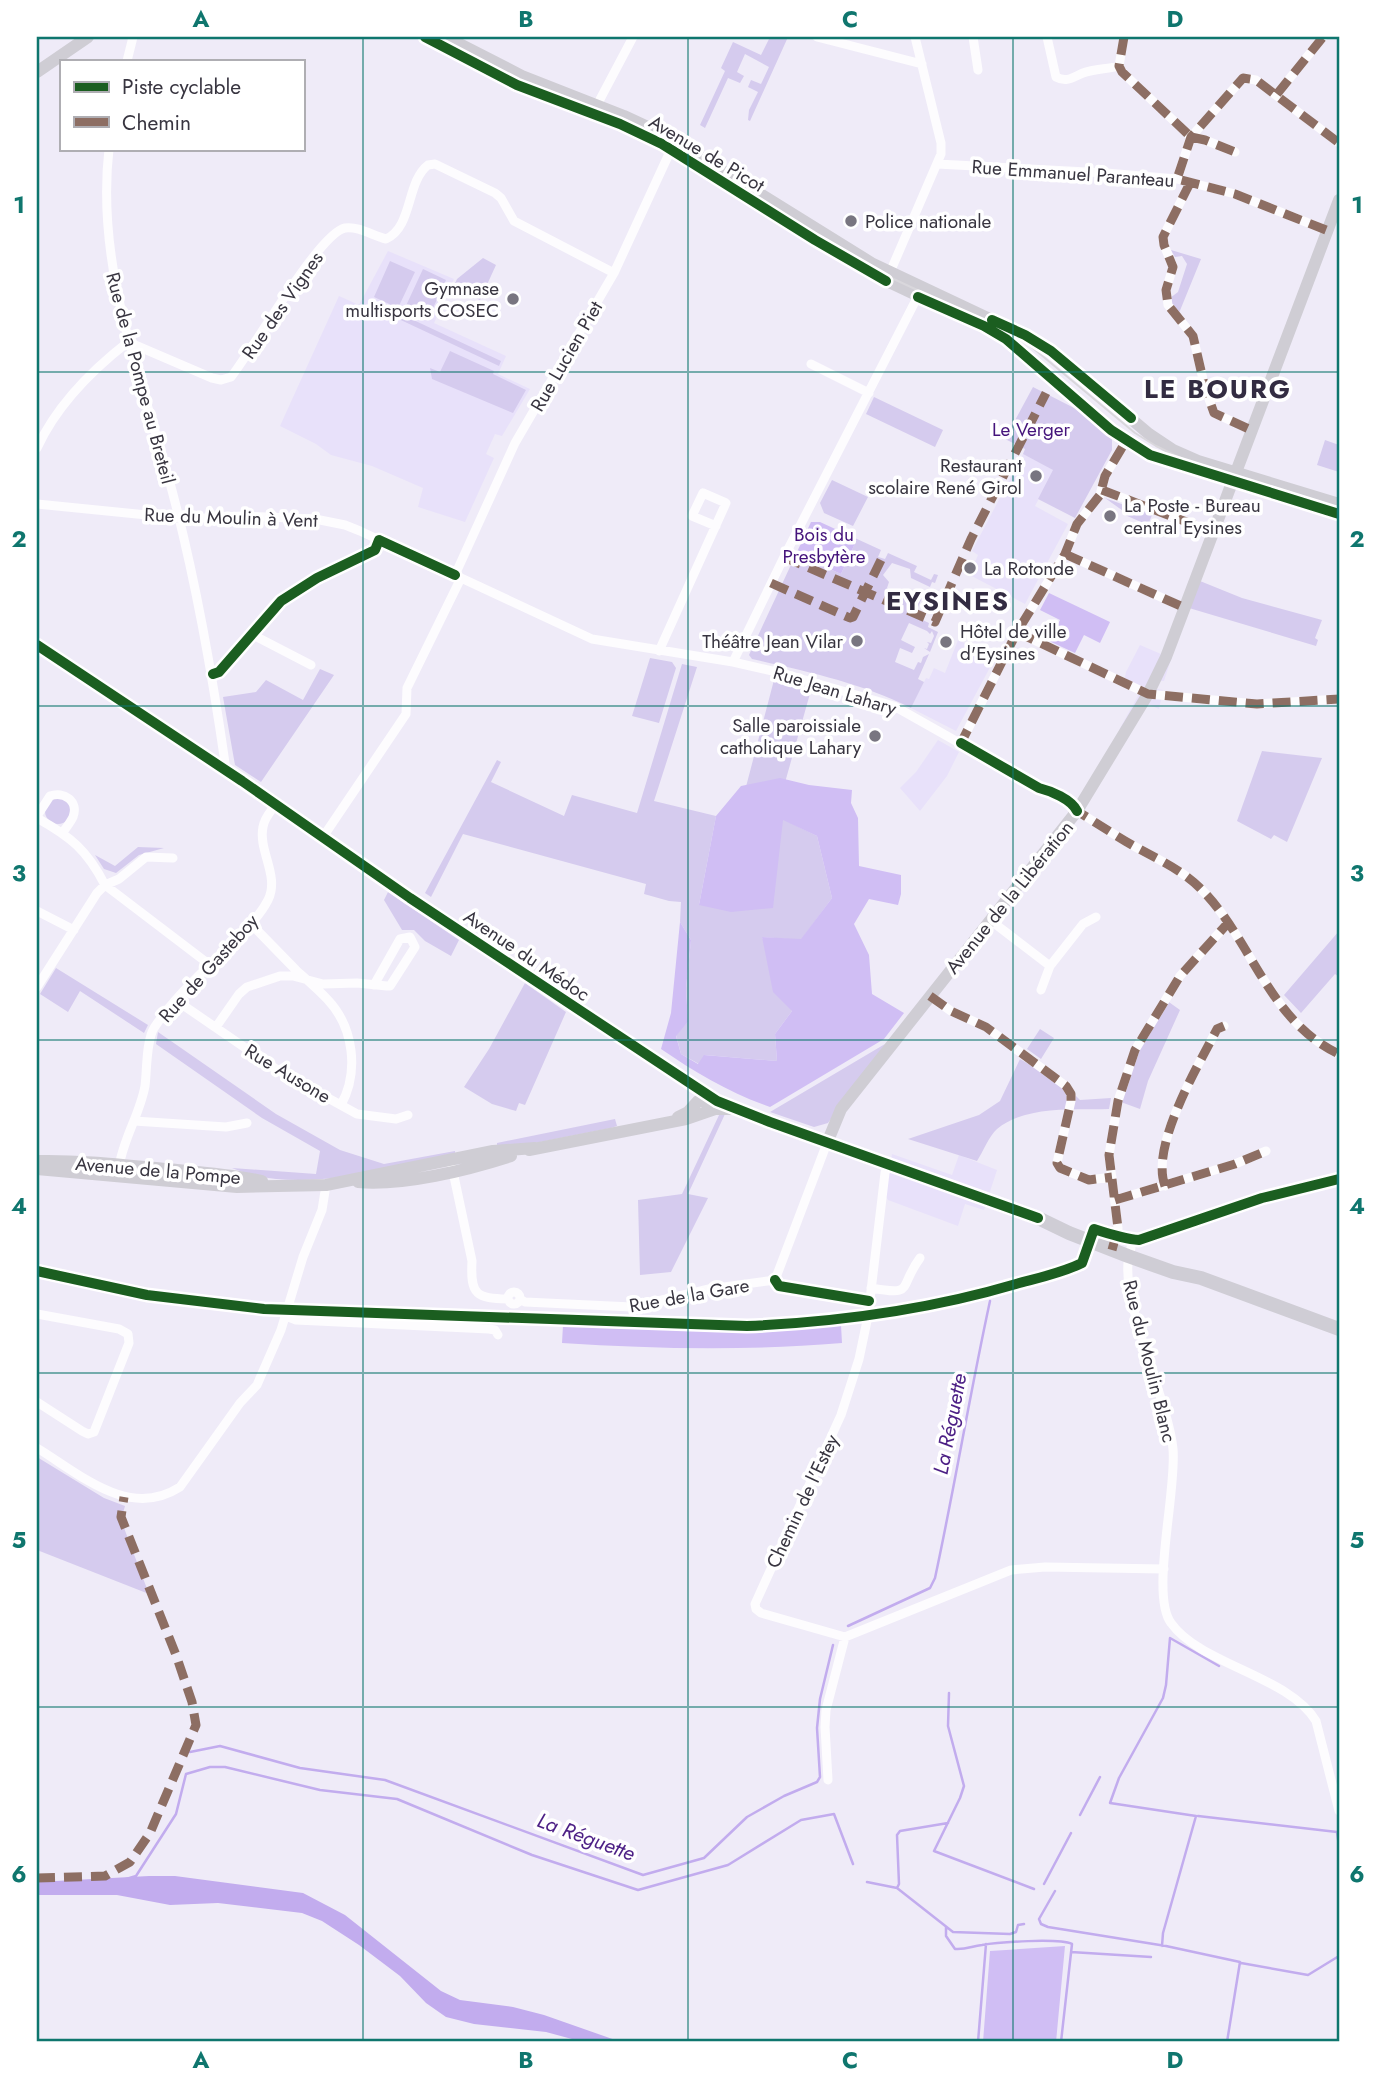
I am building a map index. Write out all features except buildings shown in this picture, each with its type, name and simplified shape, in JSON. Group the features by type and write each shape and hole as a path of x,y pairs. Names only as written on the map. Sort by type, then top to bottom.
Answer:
{"main road":[{"name":"Avenue du Médoc","path":"37,645 226,770 410,898 718,1101 1114,1246 1173,1272 1201,1278 1339,1329"}],"street":[{"path":"66,54 88,37"},
{"path":"37,72 99,37"},
{"path":"127,60 133,37"},
{"name":"Avenue de Picot","path":"425,37 517,85 679,148"},
{"name":"Avenue de Picot","path":"446,37 522,76 642,123 815,240 1006,340 1126,441 1159,459 1233,477"},
{"path":"597,105 633,37"},
{"path":"817,37 922,64"},
{"path":"888,277 941,154 941,143 915,37"},
{"path":"973,37 978,70"},
{"path":"1047,37 1056,76 1060,79 1075,79 1083,73 1119,66"},
{"path":"1124,37 1119,66 1133,84 1191,137 1235,152"},
{"path":"1276,94 1323,37"},
{"path":"1177,179 1191,137 1243,78 1256,80 1339,143"},
{"name":"Rue Lucien Piet","path":"323,837 407,714 407,688 515,443 614,273 679,148"},
{"name":"Rue de la Pompe au Breteil","path":"109,150 109,250 128,342 168,474 213,674 226,770"},
{"name":"Rue des Vignes","path":"128,342 212,378 221,380 231,377 306,267 332,235 349,227 386,239 397,232 420,174 428,165 435,164 495,193 501,198 514,221 614,273"},
{"name":"Rue Emmanuel Paranteau","path":"937,164 1177,179 1236,194 1326,230"},
{"path":"1190,183 1163,237 1173,267 1166,290 1167,299 1171,310 1193,336 1205,388 1214,413 1251,430"},
{"name":"Avenue de la Libération","path":"827,1143 841,1109 1077,811 1148,694 1185,608 1339,200"},
{"path":"733,662 920,293"},
{"name":"Avenue de Picot","path":"920,293 1036,341 1166,446 1233,477"},
{"path":"37,448 48,425 106,360 128,342"},
{"path":"811,364 869,393"},
{"path":"961,743 1017,632 1065,554 1077,524 1102,490 1105,476 1126,441"},
{"path":"1233,477 1339,504"},
{"path":"1233,477 1339,514"},
{"path":"1102,490 1213,532"},
{"name":"Rue du Moulin à Vent","path":"37,503 177,518 242,516 315,519 345,525 592,639 733,662"},
{"path":"659,651 716,526"},
{"path":"213,674 219,672 281,601 317,578 375,550 379,540"},
{"path":"1065,554 1185,608"},
{"path":"1017,632 1148,694 1257,704 1294,704 1339,699"},
{"path":"251,634 311,665"},
{"name":"Rue Jean Lahary","path":"733,662 894,706 1039,789 1048,790 1074,805 1077,811 1177,870 1215,904 1274,998 1310,1036 1339,1054"},
{"path":"63,832 74,814 74,805 61,793 50,796 37,817 63,832 87,855 105,885 210,965"},
{"name":"Rue de Gasteboy","path":"119,1171 122,1151 144,1088 152,1032 177,1000 251,924 268,901 271,876 262,841 262,829 276,804"},
{"path":"37,987 105,885 119,879 146,857 173,858"},
{"path":"37,911 74,930"},
{"path":"1041,990 1050,966 1083,924 1096,917"},
{"path":"990,920 1050,966"},
{"path":"1114,1246 1118,1228 1109,1154 1118,1101 1135,1050 1180,976 1228,923"},
{"path":"251,924 328,1000 346,1028 352,1078 341,1105"},
{"path":"216,1027 239,994 256,983 286,976 323,984 387,986 393,985 415,947 410,937 400,939 374,985"},
{"path":"930,996 951,1011 986,1027 1066,1086 1071,1094 1071,1101 1057,1163 1059,1168 1089,1180 1112,1177"},
{"name":"Rue Ausone","path":"177,1000 279,1071 363,1117 397,1119 408,1115"},
{"path":"1165,1186 1161,1175 1173,1116 1217,1029 1224,1026"},
{"path":"691,1085 698,1101 718,1101"},
{"name":"Avenue de la Pompe","path":"672,1120 688,1112 698,1101"},
{"name":"Avenue de la Pompe","path":"37,1169 239,1176 279,1185 326,1185 347,1181 380,1184 452,1165 697,1116 715,1110 734,1109"},
{"path":"134,1121 226,1127 247,1123"},
{"name":"Rue de la Gare","path":"775,1280 827,1143"},
{"path":"1115,1200 1235,1164 1266,1151"},
{"name":"Avenue de la Pompe","path":"37,1161 119,1171"},
{"path":"869,1301 888,1164"},
{"name":"Rue de la Gare","path":"452,1165 476,1291 484,1298 508,1299 514,1304 520,1300 632,1307 709,1289 775,1280"},
{"path":"37,1448 104,1490 124,1497 148,1500 168,1496 180,1487 240,1404 257,1385 286,1316 303,1257 322,1210 326,1185"},
{"name":"Rue du Moulin Blanc","path":"1129,1252 1127,1265 1133,1304 1168,1418 1172,1440 1174,1472 1164,1570 1166,1613 1180,1632 1206,1650 1293,1698 1310,1712 1316,1721 1339,1811"},
{"path":"871,1288 897,1293 902,1291 920,1258"},
{"name":"Rue de la Gare","path":"775,1280 779,1286 869,1301"},
{"name":"Chemin de l'Estey","path":"845,1637 761,1613 755,1604 841,1415 859,1359 869,1301"},
{"path":"37,1314 120,1329 128,1334 129,1343 94,1432 88,1434 82,1431 37,1402"},
{"path":"286,1316 296,1320 489,1329 495,1330 498,1335"},
{"path":"828,1780 825,1740 827,1710 845,1637 1010,1570 1045,1567 1164,1570"}],"shaded area":[{"path":"388,251 454,279 434,323 506,356 498,374 530,389 502,436 495,434 486,454 494,458 465,522 418,507 423,488 372,466 331,455 316,444 280,426 339,296 359,305"},
{"path":"1023,454 1054,470 1035,506 1068,524 1025,604 966,573 964,568 967,562 975,562 978,555 972,551"},
{"path":"958,640 995,658 956,731 911,708 934,668 945,673"},
{"path":"1140,645 1161,654 1175,647 1164,681 1159,681 1156,689 1163,690 1159,709 1147,704 1119,730 1139,694 1123,686 1126,672"},
{"path":"938,740 959,752 947,776 920,811 900,788 916,772"},
{"path":"892,1154 952,1175 959,1155 997,1170 984,1210 965,1204 958,1226 888,1200 885,1195"},
{"path":"175,1876 303,1893 345,1915 441,1991 460,2000 513,2007 544,2015 621,2042 583,2042 546,2032 474,2024 446,2017 426,2003 400,1976 359,1945 322,1921 302,1913 218,1903 170,1905 117,1895 37,1895 37,1882"}],"green space":[{"path":"770,37 788,37 750,121 749,110 758,92 748,87 751,80 761,84 769,67 745,54 737,72 744,76 740,83 728,78 705,128 700,125 725,71 721,68 733,42 761,55"},
{"path":"1171,250 1201,259 1179,313 1170,298 1178,292 1187,264 1182,256 1175,257"},
{"path":"483,258 496,265 480,300 453,288 457,279"},
{"path":"390,261 415,272 398,308 374,297"},
{"path":"423,269 446,280 427,321 404,310"},
{"path":"390,309 501,361 499,366 388,314"},
{"path":"450,351 494,371 493,374 526,390 513,413 432,379 430,368 440,372"},
{"name":"Le Verger","path":"1033,387 1080,411 1112,439 1112,450 1075,518 1038,499 1053,470 1023,454 1025,449 1005,439"},
{"path":"874,397 943,430 935,447 866,414"},
{"path":"1325,440 1339,445 1339,472 1317,465"},
{"path":"832,480 868,497 853,526 824,513 820,503"},
{"path":"1105,498 1152,515 1148,525 1125,515 1126,513"},
{"name":"Bois du Presbytère","path":"811,522 820,522 857,539 841,574 796,554"},
{"path":"857,539 881,550 878,557 885,559 888,553 917,566 914,572 931,580 934,574 938,575 930,587 911,578 910,569 892,563 883,575 889,582 887,588 895,595 902,595 906,590 922,598 914,616 929,623 928,627 938,632 930,652 924,648 927,649 927,642 931,643 934,636 932,631 930,634 909,623 901,640 915,647 912,653 900,648 895,662 914,670 918,662 921,663 923,657 929,654 918,679 924,682 911,708 853,685 752,659 749,655 796,554 841,574"},
{"path":"1200,581 1242,598 1322,620 1315,638 1318,640 1316,646 1189,608"},
{"path":"1049,593 1110,622 1100,643 1084,635 1075,653 1049,641 1060,620 1040,610"},
{"path":"650,658 672,662 676,668 659,723 632,716"},
{"path":"682,664 697,667 654,801 716,816 699,905 737,821 774,680 811,690 786,779 783,819 817,836 832,898 801,940 762,937 792,1011 775,1034 777,1061 705,1055 699,1064 681,1054 676,1035 688,1022 686,988 691,940 680,922 681,902 644,894 646,884 463,834 431,897 425,893 497,760 501,762 491,782 564,816 572,795 637,813"},
{"path":"320,669 334,675 261,782 235,765 223,697 256,692 266,680 303,700"},
{"path":"1262,751 1322,758 1287,842 1274,835 1271,839 1237,821"},
{"path":"780,778 809,785 852,790 851,803 858,818 859,866 901,875 898,905 869,899 854,924 869,955 872,994 904,1013 884,1039 770,1107 714,1082 661,1049 671,1013 680,922 691,940 686,988 688,1022 676,1036 681,1054 698,1064 704,1055 777,1061 775,1034 792,1011 773,992 762,937 801,939 832,898 817,836 783,820 773,908 731,912 699,905 716,816 741,786"},
{"path":"58,798 67,802 71,811 67,820 58,824 49,820 45,811 49,802"},
{"path":"138,847 164,848 139,855 116,873 104,869 95,855 115,866"},
{"path":"388,892 459,940 451,956 425,941 414,930 402,930 384,900"},
{"path":"1339,931 1339,977 1335,974 1301,1013 1284,995"},
{"path":"56,968 148,1025 144,1033 80,991 68,1012 40,994"},
{"path":"525,983 566,1012 525,1105 519,1103 516,1111 492,1104 464,1087 489,1049"},
{"path":"1166,1000 1180,1010 1148,1081 1140,1109 1118,1101 1135,1050"},
{"path":"1040,1029 1054,1038 1041,1059 1027,1049"},
{"path":"158,1032 276,1114 340,1150 384,1164 455,1151 455,1155 372,1172 314,1180 285,1180 232,1168 316,1174 320,1151 262,1118 156,1044"},
{"path":"885,1044 828,1123 814,1127 770,1112"},
{"path":"1020,1059 1066,1086 1080,1100 1111,1098 1109,1109 1051,1110 1009,1121 997,1129 977,1161 908,1139 979,1115 1000,1101"},
{"path":"720,1113 725,1114 688,1194 708,1198 671,1272 640,1275 638,1200 682,1194"},
{"path":"615,1119 617,1126 611,1128 497,1148 497,1143"},
{"path":"563,1325 757,1333 841,1325 842,1343 702,1348 562,1343"},
{"path":"37,1457 104,1498 125,1506 121,1520 149,1594 37,1550"},
{"path":"1065,1946 1056,2042 983,2042 990,1951"}],"waterway":[{"name":"La Réguette","path":"848,1626 930,1588 935,1578 990,1301"},
{"path":"1162,1946 1163,1933 1196,1816 1110,1803 1119,1778 1163,1698 1170,1638 1219,1666"},
{"name":"La Réguette","path":"190,1752 220,1746 300,1768 385,1780 643,1875 704,1858 747,1817 784,1796 817,1782 820,1777 817,1728 820,1699 833,1645"},
{"path":"949,1693 948,1726 964,1786 934,1851 1034,1889"},
{"path":"123,1880 136,1876 176,1814 186,1774 210,1767 225,1767 320,1790 397,1799 532,1855 638,1890 728,1865 801,1820 834,1814 853,1864"},
{"path":"1080,1815 1100,1777"},
{"path":"1198,1816 1337,1832 1339,1846"},
{"path":"897,1888 897,1835 900,1831 948,1823"},
{"path":"1044,1884 1071,1833"},
{"path":"37,1881 47,1882"},
{"path":"867,1882 897,1888 953,1932 1010,1934 1016,1932 1018,1925 1024,1924"},
{"path":"1055,1891 1039,1919 1041,1924 1048,1927 1166,1946 1240,1962 1227,2042"},
{"path":"946,1927 946,1936 955,1949 1028,1941 1072,1944 1061,2042"},
{"path":"978,2042 986,1944"},
{"path":"1071,1952 1151,1957"},
{"path":"1241,1963 1308,1975 1339,1956"}],"tram line":[{"path":"435,37 519,81 640,127 868,267 1022,339 1135,433 1195,465"},
{"path":"1186,462 1339,509"}],"marked path":[{"path":"1124,37 1119,66 1122,72 1191,137"},
{"path":"1277,94 1323,37"},
{"path":"1326,230 1235,194 1177,179 1191,137 1243,78 1256,80 1339,143"},
{"path":"1191,137 1235,152"},
{"path":"1190,183 1163,237 1173,267 1166,290 1168,305 1193,336 1205,388 1214,413 1251,430"},
{"path":"784,557 935,622 971,539 1046,393"},
{"path":"964,745 961,743 1017,632 1065,554 1077,524 1100,495 1105,476 1126,441"},
{"path":"1102,490 1213,532"},
{"path":"1065,554 1185,608"},
{"path":"771,583 850,618 853,617 882,558"},
{"path":"1017,632 1148,694 1257,704 1339,699"},
{"path":"1074,805 1077,811 1193,881 1218,908 1262,978 1295,1021 1315,1039 1339,1054"},
{"path":"1112,1250 1118,1228 1109,1155 1118,1101 1135,1050 1180,976 1228,923"},
{"path":"930,996 951,1011 986,1027 1066,1086 1071,1094 1071,1101 1057,1163 1060,1168 1089,1180 1112,1177"},
{"path":"1165,1186 1162,1169 1164,1150 1178,1106 1217,1029 1224,1026"},
{"path":"1115,1200 1235,1164 1266,1151"},
{"path":"37,1878 105,1876 130,1862 150,1833 196,1725 192,1702 176,1655 121,1517 124,1497"}],"cycle path":[{"path":"425,37 517,85 620,124 662,144 886,281"},
{"path":"918,297 984,326 1006,339 1111,430 1150,455 1339,514"},
{"path":"992,320 1051,351 1131,418"},
{"path":"213,674 219,672 281,601 317,578 375,550 379,540 455,575"},
{"path":"37,645 242,781 410,898 717,1101 1038,1218"},
{"path":"961,743 1039,788 1060,796 1077,811"},
{"path":"37,1271 147,1295 264,1309 747,1326 781,1324 916,1308 983,1293 1082,1263 1094,1229 1139,1240 1262,1198 1339,1179"},
{"path":"775,1280 779,1286 869,1301"}],"place":[{"name":"Police nationale","path":"851,221"},
{"name":"Gymnase multisports COSEC","path":"513,299"},
{"name":"Restaurant scolaire René Girol","path":"1036,476"},
{"name":"La Poste - Bureau central Eysines","path":"1110,516"},
{"name":"La Rotonde","path":"970,568"},
{"name":"Théâtre Jean Vilar","path":"857,641"},
{"name":"Hôtel de ville d'Eysines","path":"946,642"},
{"name":"Salle paroissiale catholique Lahary","path":"875,736"}],"district":[{"name":"LE BOURG","path":"1218,389"},
{"name":"EYSINES","path":"948,601"}]}
